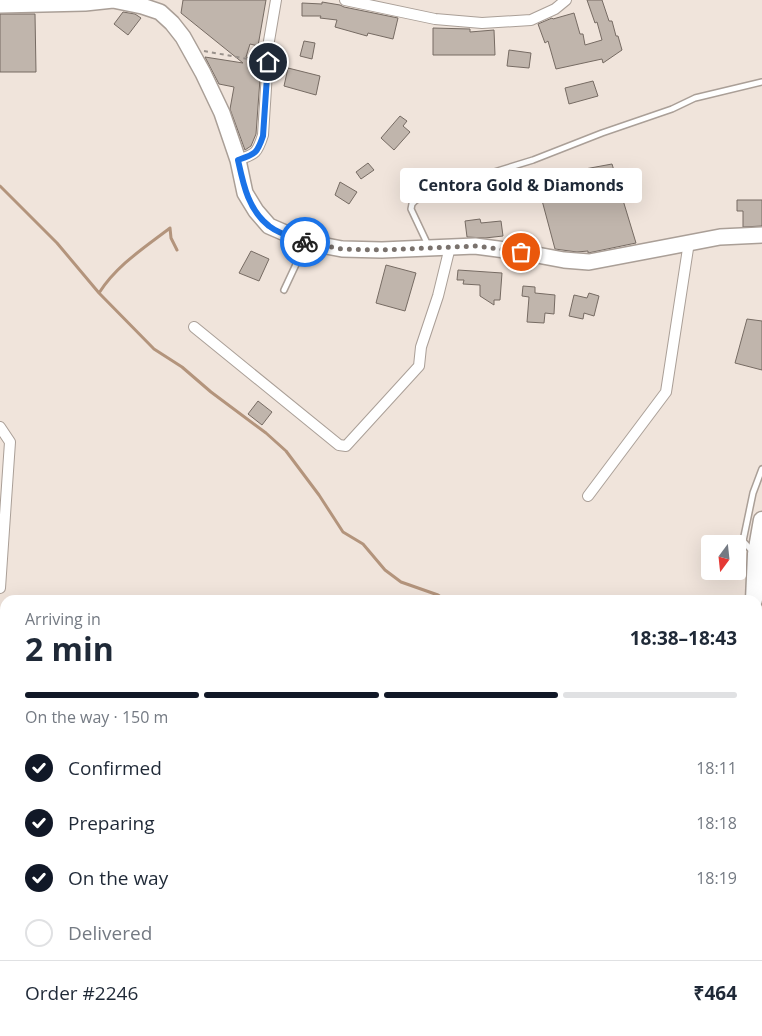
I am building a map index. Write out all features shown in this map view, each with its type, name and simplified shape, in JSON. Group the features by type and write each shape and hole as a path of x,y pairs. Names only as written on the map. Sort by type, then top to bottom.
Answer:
{"main road":[{"path":"0,5 36,1 85,3 113,0 142,6 161,6 184,37 222,113 238,160 246,193 256,211 269,226 306,242 342,249 382,250 476,246 578,262 589,262 720,237 762,235"},
{"path":"754,595 756,554 762,520"}],"street":[{"path":"238,160 254,154 260,146 263,136 270,41 276,0"},
{"path":"345,0 435,19 482,23 531,20 555,9 566,0"},
{"path":"588,496 666,392 689,242"},
{"path":"194,327 340,445 346,446 420,366 421,347 438,296 450,247"},
{"path":"0,427 10,442 10,450 2,532 0,588"}],"lane":[{"path":"429,248 411,209 412,204 416,200 533,160 695,98 762,82"},
{"path":"284,290 306,242"},
{"path":"756,554 743,541 753,493 762,469"}],"path":[{"path":"192,52 202,51 268,62"}],"building":[{"path":"183,0 266,0 258,46 250,44 246,57 256,60 256,65 261,65 256,134 251,146 245,150 230,109 234,87 219,84 205,57 243,63 181,13"},
{"path":"587,0 602,0 622,50 603,63 602,59 556,69 548,41 545,43 538,24 552,18 574,13 580,34 583,34 585,45 602,40 597,22 595,23"},
{"path":"322,2 398,18 393,39 368,33 367,36 335,27 337,20 320,18 321,16 302,16 302,3 322,4"},
{"path":"123,12 135,14 141,18 128,35 114,24"},
{"path":"0,14 35,14 36,72 0,72"},
{"path":"433,28 470,29 470,32 494,30 495,55 433,55"},
{"path":"304,41 315,43 312,59 300,56"},
{"path":"509,50 531,53 529,68 507,66"},
{"path":"288,68 320,76 316,95 284,86"},
{"path":"593,81 598,96 569,104 565,88"},
{"path":"400,116 407,121 403,126 410,132 394,150 381,138"},
{"path":"368,163 374,170 361,179 356,172"},
{"path":"612,164 636,243 588,253 588,251 577,252 555,249 536,178"},
{"path":"340,182 357,192 349,204 335,195"},
{"path":"737,200 762,200 762,226 743,227 743,211 737,211"},
{"path":"480,219 481,223 501,221 503,236 467,237 465,221"},
{"path":"251,251 269,259 259,281 239,273"},
{"path":"386,265 416,273 405,311 376,303"},
{"path":"458,270 502,273 500,300 494,300 494,305 480,296 480,285 463,284 464,280 457,280"},
{"path":"523,286 535,287 535,293 555,295 554,314 545,313 544,323 527,322 529,297 522,296"},
{"path":"589,293 599,296 594,316 584,313 583,319 569,316 574,295 587,298"},
{"path":"747,319 762,321 762,370 735,363"},
{"path":"258,401 272,412 262,425 248,414"}],"waterway":[{"path":"0,186 57,243 99,293"},
{"path":"177,250 171,238 170,228 123,265 99,293 154,349 182,367 286,451 319,495 343,532 363,544 385,570 401,582 438,595"}],"way so far":[{"path":"305,242 342,249 382,250 476,246 521,252"}],"place":[{"name":"Centora Gold & Diamonds","path":"521,252"}],"route":[{"path":"268,62 263,136 260,146 254,154 238,160 246,193 256,211 269,226 305,242"}]}
